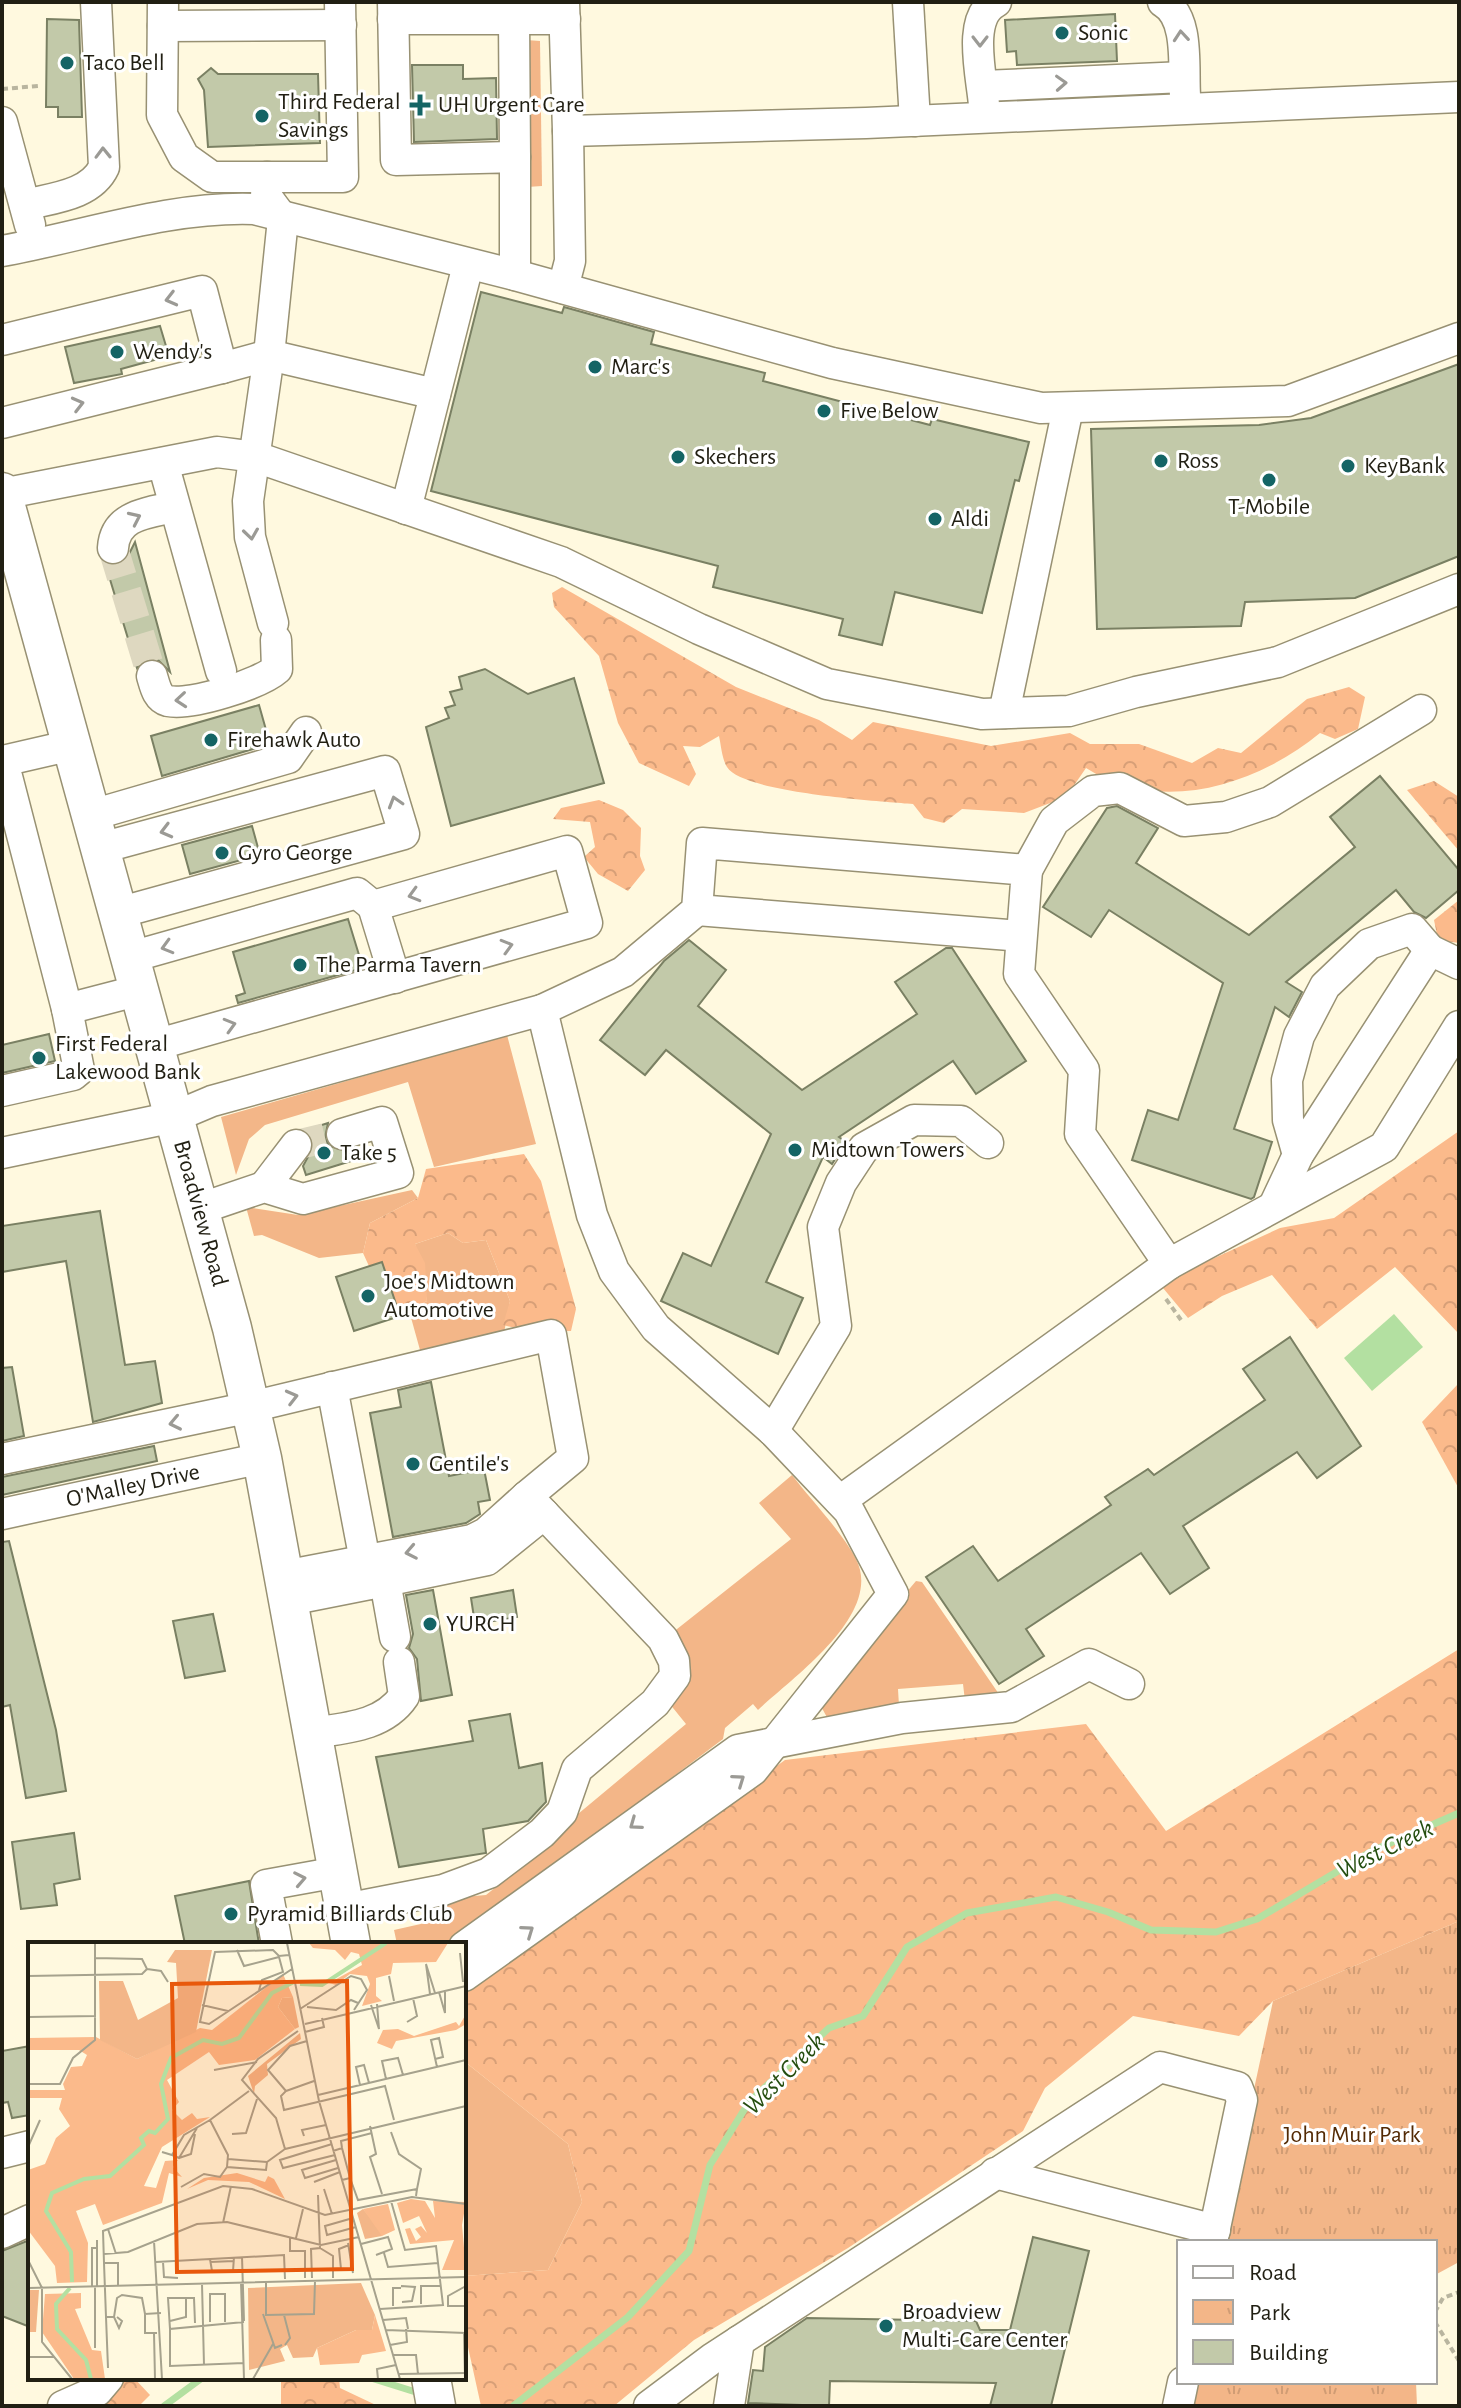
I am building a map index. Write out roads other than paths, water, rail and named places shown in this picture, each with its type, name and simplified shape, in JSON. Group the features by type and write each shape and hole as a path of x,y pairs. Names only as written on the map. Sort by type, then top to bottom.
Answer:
{"main road":[{"name":"Broadview Road","path":"2,493 155,1045 251,1407 345,1908"},
{"path":"431,2380 436,2406"}],"street":[{"path":"25,205 87,187 97,181 104,167 96,2"},
{"path":"908,2 915,121"},
{"path":"985,119 979,31 983,15 996,2"},
{"path":"1163,2 1172,7 1180,22 1185,109"},
{"path":"515,157 396,160 393,10 514,19 564,11 570,261 563,288"},
{"path":"163,14 341,14 343,177 212,177 184,157 162,115 163,14"},
{"path":"514,19 515,275"},
{"path":"983,86 1184,77"},
{"path":"568,131 985,119 1459,97"},
{"path":"2,122 36,245"},
{"path":"152,676 157,694 167,701 225,691 265,679 277,669 275,632 250,537 248,501 269,355 283,219 266,196 267,177"},
{"path":"2,251 174,214 225,208 254,209 283,219 515,275 832,363 1041,408 1288,401 1459,338"},
{"path":"406,509 468,265"},
{"path":"2,340 202,291 222,368"},
{"path":"2,423 269,355 435,394"},
{"path":"1004,713 1068,408"},
{"path":"2,493 217,452 256,457 561,562 699,629 827,684 982,714 1069,711 1136,692 1278,662 1459,589"},
{"path":"163,463 221,671"},
{"path":"113,548 114,535 127,519 174,507"},
{"path":"1165,1278 1080,1134 1084,1070 1019,974 1027,870 1054,821 1093,791 1120,788 1184,821 1226,817 1270,802 1421,710"},
{"path":"96,832 288,758 306,732"},
{"path":"2,1091 73,1075 79,1070 80,1062 67,1009 2,760 72,745"},
{"path":"96,832 385,771 404,834 118,913"},
{"path":"697,910 702,843 1027,870"},
{"path":"155,1045 587,923 567,851 373,906"},
{"path":"67,1009 135,974 357,893 373,906 395,978"},
{"path":"2,1153 174,1117 212,1101 542,1010 623,972 697,910 1021,936"},
{"path":"1298,1155 1288,1120 1287,1080 1299,1036 1325,986 1369,944 1412,929 1430,950 1459,964"},
{"path":"1274,1206 1298,1155 1430,950"},
{"path":"466,1975 753,1770 893,1594 849,1511 773,1431 656,1328 614,1271 592,1215 542,1010"},
{"path":"840,1501 1274,1206 1384,1147 1459,1026"},
{"path":"773,1431 836,1326 823,1227 841,1183 864,1148 914,1120 961,1121 988,1143"},
{"path":"264,1187 303,1199 398,1173 382,1122 342,1134"},
{"path":"199,1209 264,1187 296,1145"},
{"path":"2,1459 251,1407 551,1335 573,1458 487,1560 375,1571 287,1588"},
{"path":"312,1733 365,1724 395,1710 404,1696 397,1650 375,1571 332,1387"},
{"name":"O'Malley Drive","path":"2,1514 262,1458"},
{"path":"375,1571 472,1540 536,1505"},
{"path":"277,1942 266,1885 345,1908 443,1890 489,1873 542,1833 562,1812 577,1769 667,1692 675,1676 674,1661 663,1639 536,1505"},
{"path":"466,1946 738,1750 902,1718 1011,1707 1089,1664 1129,1684"},
{"path":"649,2406 739,2341 995,2173 1160,2067 1237,2087 1242,2100 1213,2236 995,2173"},
{"path":"2,2153 28,2146"},
{"path":"2,2233 28,2221"},
{"path":"729,2406 739,2341"},
{"path":"63,2406 97,2391 106,2380"},
{"path":"1178,2406 1183,2384"}],"waterway":[{"name":"West Creek","path":"513,2406 628,2317 689,2251 710,2165 749,2102 829,2028 863,2016 907,1947 967,1913 1056,1897 1108,1912 1151,1930 1216,1932 1257,1919 1372,1851 1459,1813"},
{"name":"West Creek","path":"164,2406 199,2380"},
{"name":"West Creek","path":"377,2380 422,2394"}],"tunnel":[{"path":"113,548 152,676"},
{"path":"296,1145 342,1134"}],"place":[{"name":"Sonic","path":"1062,33"},
{"name":"Taco Bell","path":"67,63"},
{"name":"UH Urgent Care","path":"420,105"},
{"name":"Third Federal Savings","path":"262,116"},
{"name":"Wendy's","path":"117,352"},
{"name":"Marc's","path":"595,367"},
{"name":"Five Below","path":"824,411"},
{"name":"Skechers","path":"678,457"},
{"name":"Ross","path":"1161,461"},
{"name":"KeyBank","path":"1348,466"},
{"name":"T-Mobile","path":"1269,480"},
{"name":"Aldi","path":"935,519"},
{"name":"Firehawk Auto","path":"211,740"},
{"name":"Gyro George","path":"222,853"},
{"name":"The Parma Tavern","path":"300,965"},
{"name":"First Federal Lakewood Bank","path":"39,1058"},
{"name":"Midtown Towers","path":"795,1150"},
{"name":"Take 5","path":"324,1153"},
{"name":"Joe's Midtown Automotive","path":"368,1296"},
{"name":"Gentile's","path":"413,1464"},
{"name":"YURCH","path":"430,1624"},
{"name":"Pyramid Billiards Club","path":"231,1914"},
{"name":"Broadview Multi-Care Center","path":"886,2326"}],"park label":[{"name":"John Muir Park","path":"1352,2135"}]}
